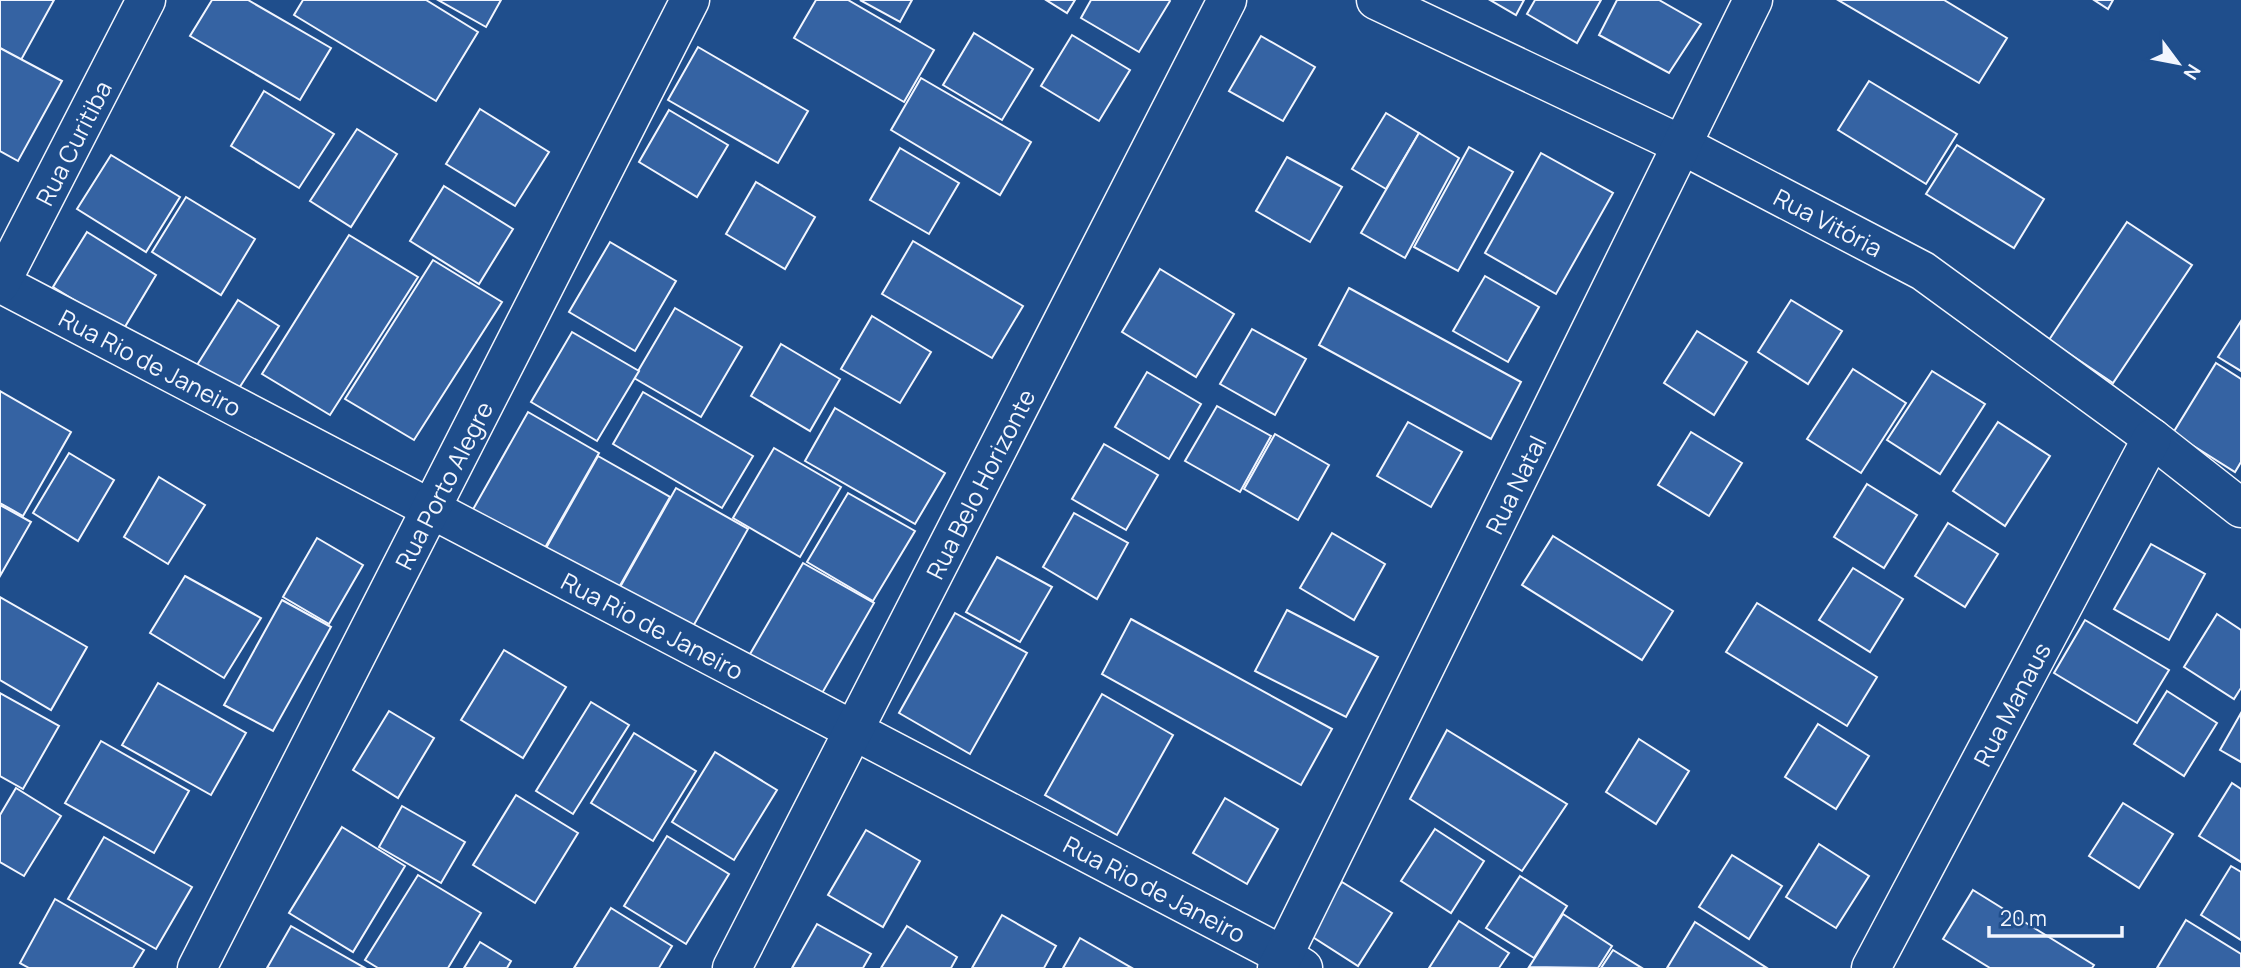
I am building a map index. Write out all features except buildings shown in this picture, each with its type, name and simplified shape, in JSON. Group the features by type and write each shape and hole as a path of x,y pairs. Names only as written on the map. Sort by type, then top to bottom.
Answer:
{"street":[{"name":"Rua Curitiba","path":"0,283 146,0"},
{"name":"Rua Porto Alegre","path":"197,968 691,0"},
{"name":"Rua Belo Horizonte","path":"732,968 1227,0"},
{"name":"Rua Vitória","path":"1376,0 1680,144 1923,271 2152,438 2241,508"},
{"name":"Rua Natal","path":"1288,964 1680,144 1753,0"},
{"name":"Rua Rio de Janeiro","path":"0,283 855,731 1288,964"},
{"name":"Rua Manaus","path":"1871,968 2152,438"}]}
